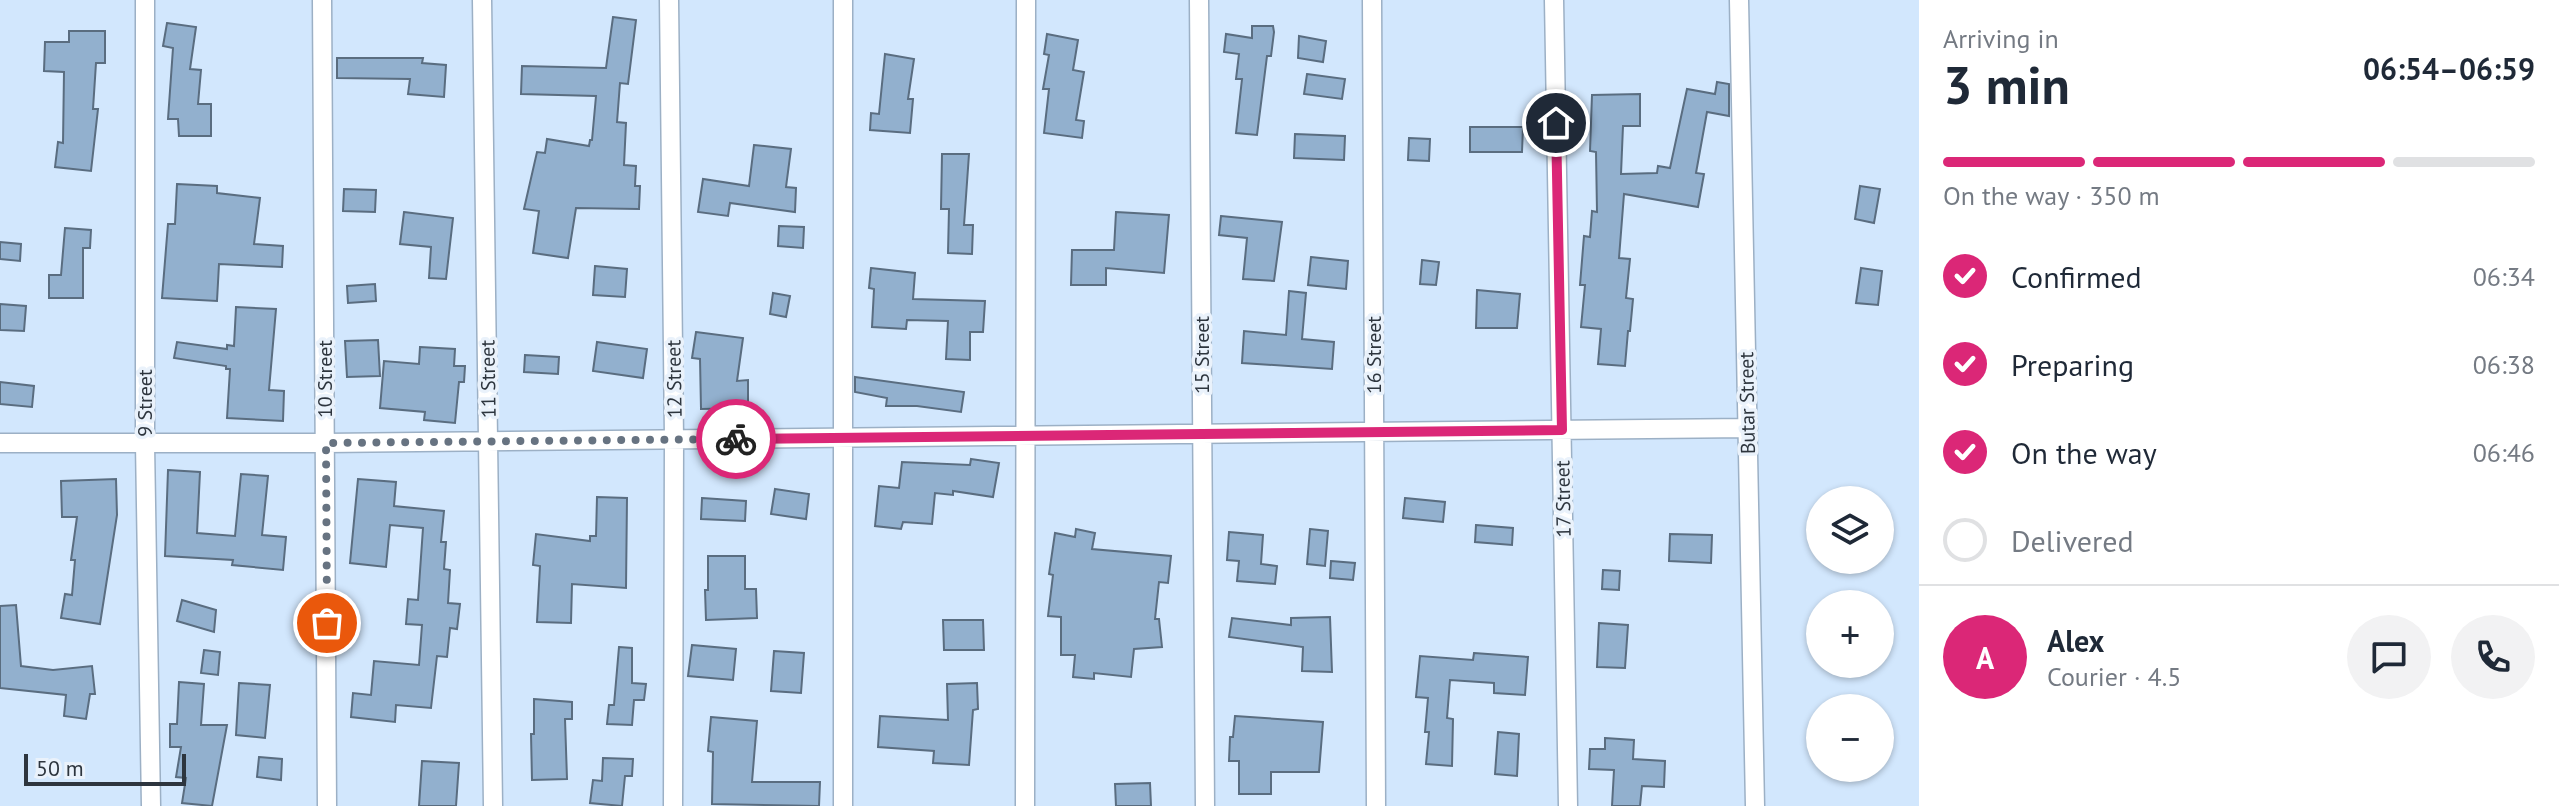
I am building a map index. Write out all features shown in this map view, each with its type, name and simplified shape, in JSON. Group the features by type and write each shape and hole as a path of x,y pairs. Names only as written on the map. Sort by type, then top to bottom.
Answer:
{"street":[{"name":"9 Street","path":"145,0 145,444 151,806"},
{"name":"10 Street","path":"322,0 327,806"},
{"name":"11 Street","path":"482,0 493,806"},
{"name":"12 Street","path":"669,0 674,439 673,806"},
{"path":"843,0 843,806"},
{"path":"1025,806 1026,0"},
{"name":"15 Street","path":"1199,0 1205,806"},
{"name":"16 Street","path":"1372,0 1376,806"},
{"name":"17 Street","path":"1554,0 1568,806"},
{"name":"Butar Street","path":"1739,0 1755,806"},
{"path":"0,443 326,443 1748,428"}],"building":[{"path":"613,17 636,20 628,84 620,83 617,122 626,123 624,165 636,166 635,186 640,186 639,209 576,208 568,258 533,253 539,211 524,209 537,152 545,153 547,139 589,146 596,96 521,94 522,66 606,68"},
{"path":"167,23 196,27 190,69 201,70 198,104 211,104 211,136 179,136 178,119 168,119 173,48 163,46"},
{"path":"1252,26 1273,26 1274,32 1271,56 1267,56 1257,135 1236,133 1242,79 1236,79 1239,54 1224,52 1226,34 1252,38"},
{"path":"69,31 105,31 105,63 96,63 93,109 98,109 91,171 55,167 58,142 63,143 64,72 44,71 45,42 69,42"},
{"path":"1047,34 1078,40 1073,70 1084,72 1076,120 1084,121 1082,138 1044,133 1049,89 1043,89 1049,55 1044,54"},
{"path":"1299,36 1326,41 1323,62 1298,58"},
{"path":"885,54 914,59 908,99 913,99 910,133 870,130 871,113 879,114"},
{"path":"337,58 423,58 422,63 446,65 444,97 408,94 410,79 337,78"},
{"path":"1307,74 1345,79 1342,99 1304,94"},
{"path":"1717,82 1729,84 1729,116 1707,112 1696,173 1704,174 1698,207 1624,194 1619,258 1630,259 1626,298 1633,299 1625,366 1598,364 1601,329 1581,327 1585,285 1580,285 1584,236 1590,237 1592,211 1597,212 1596,152 1590,151 1592,95 1640,94 1640,126 1623,126 1621,174 1657,173 1658,166 1670,168 1687,89 1715,94"},
{"path":"1470,127 1523,127 1522,152 1470,152"},
{"path":"1295,134 1345,136 1344,160 1294,158"},
{"path":"1409,138 1430,139 1429,161 1408,160"},
{"path":"754,145 791,149 786,187 796,188 795,212 730,203 728,216 698,212 703,179 749,186"},
{"path":"942,154 969,154 964,225 973,225 972,254 948,253 949,209 941,209"},
{"path":"177,184 217,186 217,193 260,198 254,244 283,246 282,267 219,264 217,301 162,298 168,224 175,224"},
{"path":"1860,186 1880,189 1874,223 1855,219"},
{"path":"344,189 376,190 375,212 343,211"},
{"path":"404,212 453,218 446,279 429,278 431,247 400,244"},
{"path":"1116,212 1169,215 1164,273 1106,268 1106,285 1071,285 1072,250 1114,250"},
{"path":"1221,216 1282,222 1274,281 1243,279 1247,238 1219,235"},
{"path":"779,226 804,227 803,248 778,246"},
{"path":"65,228 91,230 90,248 83,248 83,298 49,298 49,275 61,275"},
{"path":"0,242 21,244 20,261 0,259"},
{"path":"1311,257 1348,261 1346,289 1308,285"},
{"path":"1422,260 1439,262 1436,285 1420,284"},
{"path":"595,266 627,269 625,297 593,295"},
{"path":"871,268 915,273 913,299 985,301 983,332 970,332 970,360 946,359 948,321 907,320 906,329 872,327 874,289 869,288"},
{"path":"1861,268 1882,271 1878,305 1856,303"},
{"path":"375,284 376,301 348,303 347,286"},
{"path":"1477,290 1520,294 1517,328 1476,328"},
{"path":"1289,291 1306,293 1302,339 1334,342 1332,369 1242,363 1244,331 1286,335"},
{"path":"773,293 790,296 786,317 770,314"},
{"path":"0,304 26,306 24,331 0,330"},
{"path":"236,307 276,309 269,390 284,391 283,421 227,418 230,369 174,358 177,342 227,349 227,345 234,346"},
{"path":"696,332 743,338 737,381 748,380 748,408 701,409 700,359 692,358"},
{"path":"378,340 380,376 347,377 345,341"},
{"path":"597,342 647,349 643,378 593,371"},
{"path":"420,347 455,349 454,366 465,366 464,382 459,382 455,423 424,420 425,412 380,408 384,361 419,364"},
{"path":"525,355 559,357 558,374 524,372"},
{"path":"855,377 964,392 961,412 917,406 886,406 887,398 855,392"},
{"path":"0,382 34,386 32,407 0,404"},
{"path":"971,459 999,463 993,497 953,491 953,495 935,493 932,524 903,522 901,529 875,526 879,486 899,488 902,462 970,465"},
{"path":"168,470 200,472 197,533 235,536 241,474 268,476 262,535 286,537 283,570 232,565 233,560 165,556"},
{"path":"116,479 117,515 100,624 61,618 65,594 72,595 75,560 71,560 77,517 62,517 61,481"},
{"path":"358,479 396,482 394,506 444,511 441,542 446,542 444,569 450,570 448,603 460,604 457,629 450,628 447,657 437,656 431,708 396,705 395,722 351,717 353,693 371,695 374,661 419,665 422,625 406,624 408,599 418,600 423,528 390,525 386,567 350,563"},
{"path":"775,489 809,494 806,519 771,514"},
{"path":"597,497 627,498 626,588 572,584 571,623 537,622 540,566 533,565 536,534 590,541 590,536 596,536"},
{"path":"702,498 746,501 745,521 701,519"},
{"path":"1405,498 1445,502 1443,522 1403,518"},
{"path":"1476,525 1513,528 1512,545 1475,542"},
{"path":"1076,529 1095,533 1092,549 1171,556 1168,583 1159,582 1155,619 1159,619 1162,647 1134,649 1131,677 1094,673 1094,679 1073,677 1075,655 1061,655 1061,617 1048,616 1053,575 1049,574 1055,533 1075,537"},
{"path":"1310,529 1328,531 1325,566 1307,564"},
{"path":"1229,532 1263,535 1261,564 1277,566 1275,584 1237,581 1239,561 1227,560"},
{"path":"1670,534 1712,535 1711,563 1669,561"},
{"path":"708,556 745,556 745,589 756,589 757,618 706,620"},
{"path":"1331,561 1355,563 1353,580 1330,578"},
{"path":"1603,570 1620,571 1619,590 1602,589"},
{"path":"182,600 216,610 214,632 177,621"},
{"path":"16,605 21,666 53,670 92,666 95,694 90,694 86,719 64,716 66,695 0,688 0,606"},
{"path":"1330,617 1332,672 1302,671 1303,647 1229,637 1232,618 1291,625 1291,618"},
{"path":"943,620 983,620 984,650 944,650"},
{"path":"1599,623 1628,625 1625,668 1597,667"},
{"path":"692,645 736,649 733,680 688,676"},
{"path":"619,647 632,648 632,683 646,684 644,700 634,700 632,725 607,724 609,705 614,705"},
{"path":"204,650 220,652 218,675 201,673"},
{"path":"774,651 804,653 801,693 771,691"},
{"path":"1474,653 1528,657 1525,695 1494,693 1494,683 1450,680 1447,718 1453,719 1452,766 1426,764 1428,698 1416,697 1420,656 1473,660"},
{"path":"179,682 204,684 201,725 227,725 212,806 182,803 186,778 176,777 181,747 170,747 170,724 177,724"},
{"path":"239,683 270,685 265,738 236,735"},
{"path":"977,683 978,709 973,710 969,765 933,763 934,751 878,747 880,716 948,720 947,684"},
{"path":"534,699 572,702 572,719 565,719 567,779 532,780"},
{"path":"1235,716 1323,722 1319,772 1271,772 1271,794 1239,794 1239,761 1229,761"},
{"path":"711,717 757,721 752,782 820,782 819,806 712,804 713,752 708,751"},
{"path":"1498,732 1519,734 1517,776 1495,774"},
{"path":"1605,738 1634,740 1633,759 1665,761 1664,787 1642,786 1640,806 1612,806 1614,770 1589,769 1590,749 1605,749"},
{"path":"259,757 282,759 281,780 257,777"},
{"path":"603,758 633,759 632,776 625,776 622,806 590,803 593,780 602,781"},
{"path":"422,761 459,763 456,806 419,806"},
{"path":"1150,783 1151,806 1116,806 1115,784"}],"way so far":[{"path":"327,623 326,443 736,439"}],"route":[{"path":"736,439 1562,430 1556,123"}]}
